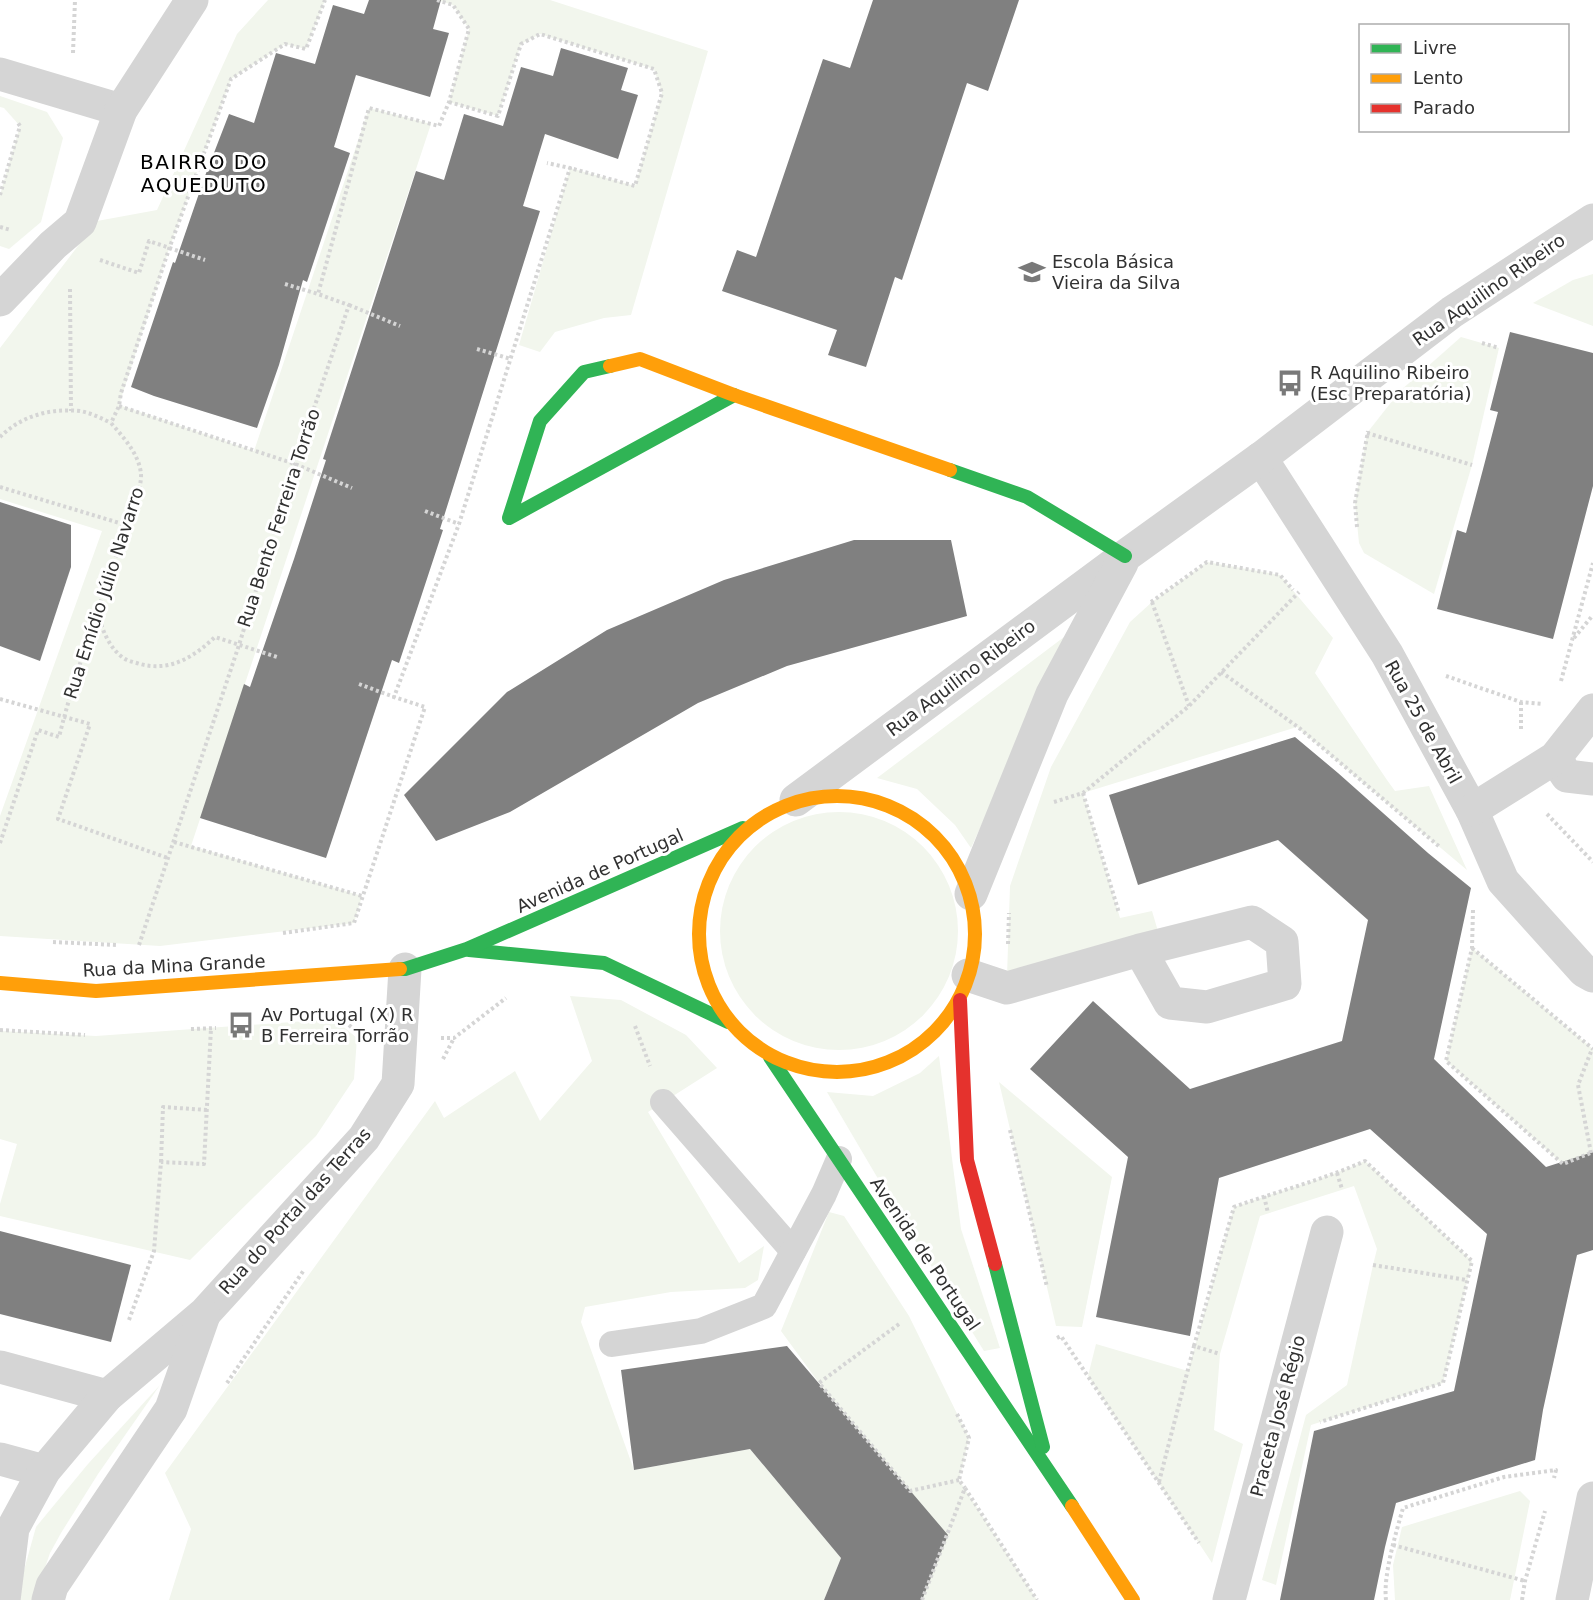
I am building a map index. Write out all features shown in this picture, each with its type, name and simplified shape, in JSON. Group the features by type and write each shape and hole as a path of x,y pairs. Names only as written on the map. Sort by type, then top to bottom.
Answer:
{"street":[{"path":"0,300 53,245 80,222 121,110 192,0"},
{"path":"0,74 121,110"},
{"name":"Rua Aquilino Ribeiro","path":"796,800 1261,458 1452,312 1593,220"},
{"path":"734,395 509,518 540,421 584,372 640,359 734,395 1027,497 1125,556"},
{"name":"Rua 25 de Abril","path":"1261,458 1387,654 1472,810 1503,881 1584,971 1593,976"},
{"name":"Rua Aquilino Ribeiro","path":"971,894 1052,694 1125,556"},
{"path":"1472,810 1555,758 1593,710"},
{"path":"1555,758 1567,776 1593,779"},
{"path":"748,826 713,868 698,919 703,974 728,1022 770,1057 823,1072 877,1067 925,1042 964,988 976,948 971,894 946,846 903,811 850,795 796,800"},
{"name":"Avenida de Portugal","path":"277,978 405,969 467,950 748,826 796,800"},
{"name":"Avenida de Portugal","path":"467,950 604,963 728,1022"},
{"path":"964,988 1007,988 1140,950"},
{"name":"Rua do Portal das Terras","path":"4,1600 13,1528 44,1471 107,1396 205,1313 364,1138 398,1084 405,969"},
{"name":"Rua da Mina Grande","path":"0,983 96,991 277,978"},
{"name":"Avenida de Portugal","path":"964,988 968,1160 1050,1472"},
{"name":"Avenida de Portugal","path":"770,1057 1050,1472 1133,1600"},
{"name":"Praceta José Régio","path":"1230,1596 1328,1232"},
{"name":"Rua do Portal das Terras","path":"48,1600 52,1586 171,1409 205,1313"},
{"path":"0,1367 107,1396"},
{"path":"0,1459 44,1471"},
{"path":"1572,1600 1593,1498"}],"lane":[{"path":"663,1102 793,1251"},
{"path":"612,1344 701,1330 764,1306 824,1194 839,1159"}],"path":[{"path":"71,95 75,0"},
{"path":"0,437 10,427 37,414 81,411 111,423 119,406 121,393 169,249 231,79 285,44 306,49 325,0"},
{"path":"318,294 369,108 439,126 449,102 469,29 453,5 437,0"},
{"path":"449,102 498,116 521,44 540,34 654,69 662,93 635,186 547,163"},
{"path":"0,195 21,126 12,117"},
{"path":"394,697 459,524 570,168"},
{"path":"96,259 139,273 149,242 205,261"},
{"path":"285,284 349,305 400,326"},
{"path":"70,285 71,411"},
{"name":"Rua Bento Ferreira Torrão","path":"139,945 349,305"},
{"path":"477,349 511,359"},
{"path":"119,406 295,465 352,488"},
{"name":"Rua Emídio Júlio Navarro","path":"0,843 38,730 59,737 137,496 141,476 137,457 111,423"},
{"path":"1358,533 1355,503 1367,433 1373,424"},
{"path":"1367,433 1472,465"},
{"path":"0,487 126,525"},
{"path":"425,510 459,524"},
{"path":"1144,608 1208,562 1280,575 1304,603"},
{"path":"1560,684 1593,563"},
{"path":"1046,805 1083,793 1189,706 1296,594 1329,565"},
{"path":"1152,602 1189,706"},
{"path":"98,613 111,645 124,659 148,666 168,666 185,659 203,649 215,637 277,657"},
{"path":"1572,641 1593,615"},
{"path":"1221,672 1298,727 1449,855"},
{"path":"278,933 354,923 425,707 359,684"},
{"path":"0,699 90,724 58,819 168,858"},
{"path":"1521,702 1543,704"},
{"path":"1083,793 1120,919"},
{"path":"174,842 362,896"},
{"path":"1472,948 1593,1049 1578,1085 1592,1152 1563,1164 1446,1061 1472,948 1473,904"},
{"path":"1007,988 1010,908"},
{"path":"46,942 150,945"},
{"path":"338,1015 366,1040 401,1035 454,1038 505,998 515,996"},
{"path":"632,1017 663,1102"},
{"path":"188,1030 222,1027"},
{"path":"161,1162 204,1164 211,1028"},
{"path":"0,1030 86,1035"},
{"path":"154,1251 164,1107 207,1110"},
{"path":"1007,1119 1048,1291"},
{"path":"1337,1173 1342,1189"},
{"path":"1264,1196 1268,1213"},
{"path":"1374,1265 1467,1280"},
{"path":"900,1323 819,1383 910,1491 959,1480"},
{"path":"1056,1326 1230,1596"},
{"path":"1018,1354 1061,1336"},
{"path":"1159,1483 1194,1346 1220,1354"},
{"path":"955,1410 969,1438 959,1480"},
{"path":"1386,1600 1385,1589 1393,1545 1403,1508 1504,1477 1556,1470 1553,1481"},
{"path":"959,1480 1037,1600"},
{"path":"922,1600 965,1488"},
{"path":"1522,1600 1525,1581 1547,1503"},
{"path":"1393,1545 1525,1581"}],"shaded area":[{"path":"268,0 325,0 306,49 285,44 231,79 169,249 119,405 254,451 369,108 431,124 191,846 362,896 354,923 160,946 0,936 0,816 102,531 0,499 0,348 97,221 157,210 237,34"},
{"path":"437,0 550,0 708,51 631,315 604,318 555,332 540,352 519,345 570,168 635,186 662,93 654,69 540,34 521,44 498,116 449,102 469,29 453,5"},
{"path":"0,96 47,112 63,138 41,222 9,249 0,246 0,195 20,126 4,108 0,107"},
{"path":"1593,274 1593,326 1533,303 1573,280"},
{"path":"1461,337 1499,348 1472,465 1434,594 1364,553 1359,543 1355,503 1367,433 1400,391"},
{"path":"1207,562 1280,575 1333,638 1315,673 1395,791 1429,786 1467,870 1297,727 1083,793 1120,918 1152,911 1160,938 1007,976 1010,886 1051,767 1130,622 1152,602"},
{"path":"1068,634 971,848 955,825 917,789 877,778"},
{"path":"839,812 862,814 885,821 915,839 931,855 944,875 953,896 958,931 956,954 949,977 931,1007 915,1023 895,1036 874,1045 839,1050 816,1048 793,1041 763,1023 747,1007 734,987 725,966 720,931 722,908 729,885 747,855 763,839 783,826 804,817"},
{"path":"1472,948 1593,1049 1593,1152 1563,1164 1446,1061"},
{"path":"570,996 621,1000 686,1035 717,1068 648,1112 739,1263 764,1246 758,1280 745,1288 671,1292 585,1307 581,1322 634,1470 750,1449 841,1558 824,1600 169,1600 191,1529 165,1473 435,1101 444,1118 515,1071 540,1121 592,1061"},
{"path":"334,1019 357,1038 354,1079 316,1136 190,1260 0,1216 0,1204 17,1144 0,1139 0,1031 96,1036"},
{"path":"939,1056 961,1229 1000,1348 984,1351 897,1211 827,1092 873,1096 920,1073"},
{"path":"999,1082 1112,1177 1082,1327 1056,1326"},
{"path":"1365,1161 1472,1261 1443,1383 1311,1425 1276,1585 1262,1580 1306,1415 1347,1385 1377,1249 1354,1186 1260,1216 1220,1354 1214,1430 1243,1444 1212,1563 1088,1376 1096,1344 1188,1371 1234,1207 1317,1180"},
{"path":"829,1212 844,1216 909,1316 969,1438 959,1480 1037,1600 922,1600 910,1491 819,1383 781,1331"},
{"path":"160,1385 98,1474 61,1533 50,1553 34,1600 20,1600 19,1588 36,1527 88,1464"},
{"path":"1520,1491 1530,1501 1510,1600 1395,1600 1393,1565 1402,1527"}],"building":[{"path":"369,0 441,0 433,29 449,33 430,97 356,75 334,147 350,153 307,282 303,280 279,365 257,428 131,387 173,262 175,263 229,114 254,123 276,53 315,64 333,5 364,14"},
{"path":"873,0 1019,0 988,91 967,83 902,280 895,277 866,367 828,355 837,330 722,291 737,250 756,257 823,59 850,68"},
{"path":"561,48 628,68 621,90 638,95 618,159 545,134 523,206 540,211 440,529 443,530 420,600 399,663 392,660 326,858 200,818 244,684 250,687 294,559 326,460 323,459 416,171 444,180 464,114 503,126 521,67 553,76"},
{"path":"1510,332 1593,353 1593,486 1553,639 1437,609 1457,530 1466,533 1482,473 1498,412 1490,410"},
{"path":"0,502 71,525 71,567 40,661 0,646"},
{"path":"854,540 951,540 967,616 787,666 698,703 510,812 436,841 404,795 507,692 607,630 724,580"},
{"path":"1295,737 1471,888 1434,1059 1546,1167 1593,1152 1593,1250 1577,1255 1543,1410 1535,1460 1396,1503 1374,1600 1280,1600 1314,1431 1454,1391 1487,1234 1370,1129 1219,1178 1190,1336 1096,1317 1128,1157 1030,1069 1093,1001 1190,1089 1342,1041 1368,920 1278,840 1138,885 1109,795"},
{"path":"0,1231 131,1265 111,1342 0,1314"},
{"path":"787,1346 948,1535 922,1600 824,1600 841,1558 750,1449 634,1470 621,1370"}],"traffic: fast":[{"path":"610,366 584,372 540,421 509,518 734,395"},
{"path":"950,470 1027,497 1125,556"},
{"path":"400,969 467,949 743,828"},
{"path":"469,950 604,963 728,1022"},
{"path":"770,1057 1072,1506"},
{"path":"995,1264 1043,1447"}],"traffic: slow":[{"path":"610,366 640,359 734,395 950,470"},
{"path":"837,796 864,799 890,806 914,819 935,836 952,857 965,881 972,907 975,934 972,961 965,987 952,1011 935,1032 914,1049 890,1062 864,1069 837,1072 810,1069 784,1062 760,1049 739,1032 722,1011 709,987 702,961 699,934 702,907 709,881 722,857 739,836 760,819 784,806 810,799 837,796"},
{"path":"0,983 96,991 400,969"},
{"path":"1072,1506 1133,1600"}],"traffic: jam":[{"path":"960,1000 967,1160 995,1264"}],"place":[{"name":"Escola Básica Vieira da Silva","path":"1032,272"},
{"name":"R Aquilino Ribeiro (Esc Preparatória)","path":"1290,383"},
{"name":"Av Portugal (X) R B Ferreira Torrão","path":"241,1025"}],"district":[{"name":"BAIRRO DO AQUEDUTO","path":"204,174"}]}
